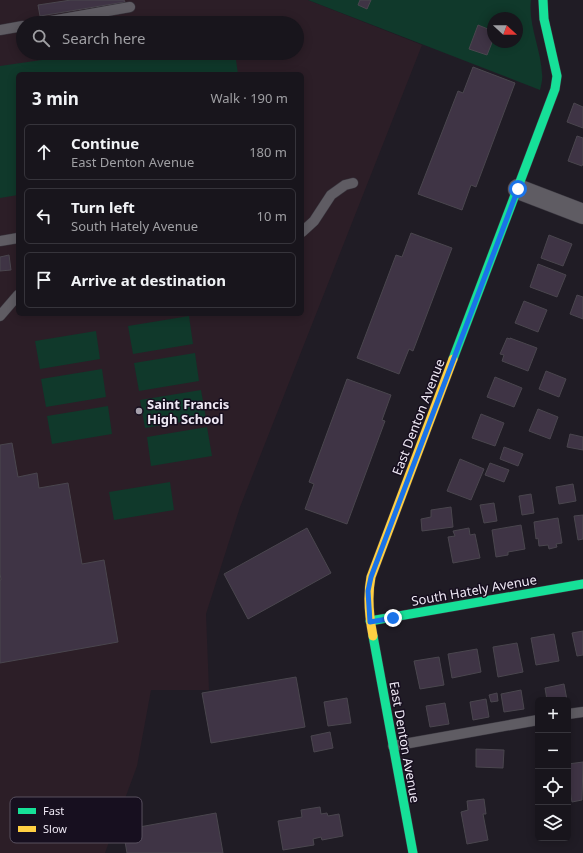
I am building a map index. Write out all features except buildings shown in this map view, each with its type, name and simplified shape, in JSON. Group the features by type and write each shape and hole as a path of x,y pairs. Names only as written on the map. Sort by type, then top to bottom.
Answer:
{"street":[{"name":"East Denton Avenue","path":"413,853 370,622 368,591 371,577 556,89 557,76 544,19 542,0"},
{"path":"518,189 583,214"},
{"name":"South Hately Avenue","path":"370,622 583,584"}],"lane":[{"path":"79,16 130,7"},
{"path":"0,30 16,27"},
{"path":"304,230 314,222 331,196 345,185 353,183"},
{"path":"0,240 16,238"},
{"path":"0,316 16,297"},
{"path":"571,714 583,712"},
{"path":"393,746 535,721"}],"shaded area":[{"name":"Saint Francis High School","path":"0,0 308,0 422,45 240,507 206,614 209,690 151,690 137,766 126,797 10,797 10,843 109,843 105,853 0,853"}],"green space":[{"path":"308,0 531,0 531,19 541,65 542,82 540,90"},
{"path":"42,60 236,60 238,72 16,72 16,195 0,198 0,66"},
{"path":"189,316 193,344 133,354 128,326"},
{"path":"96,331 100,359 40,369 35,341"},
{"path":"195,353 199,381 139,391 134,363"},
{"path":"102,369 106,397 46,407 41,379"},
{"path":"201,390 206,418 145,428 140,400"},
{"path":"108,406 112,434 52,444 47,416"},
{"path":"207,427 212,456 151,466 147,437"},
{"path":"170,482 174,510 114,520 109,492"}],"traffic: fast":[{"path":"453,359 555,89 557,76 544,19 543,0"},
{"path":"370,621 583,584"},
{"path":"373,636 413,853"}],"traffic: slow":[{"path":"373,636 369,606 371,577 453,359"}],"place":[{"name":"Saint Francis High School","path":"139,411"}],"route":[{"path":"393,618 370,622 368,591 371,577 518,189"}]}
